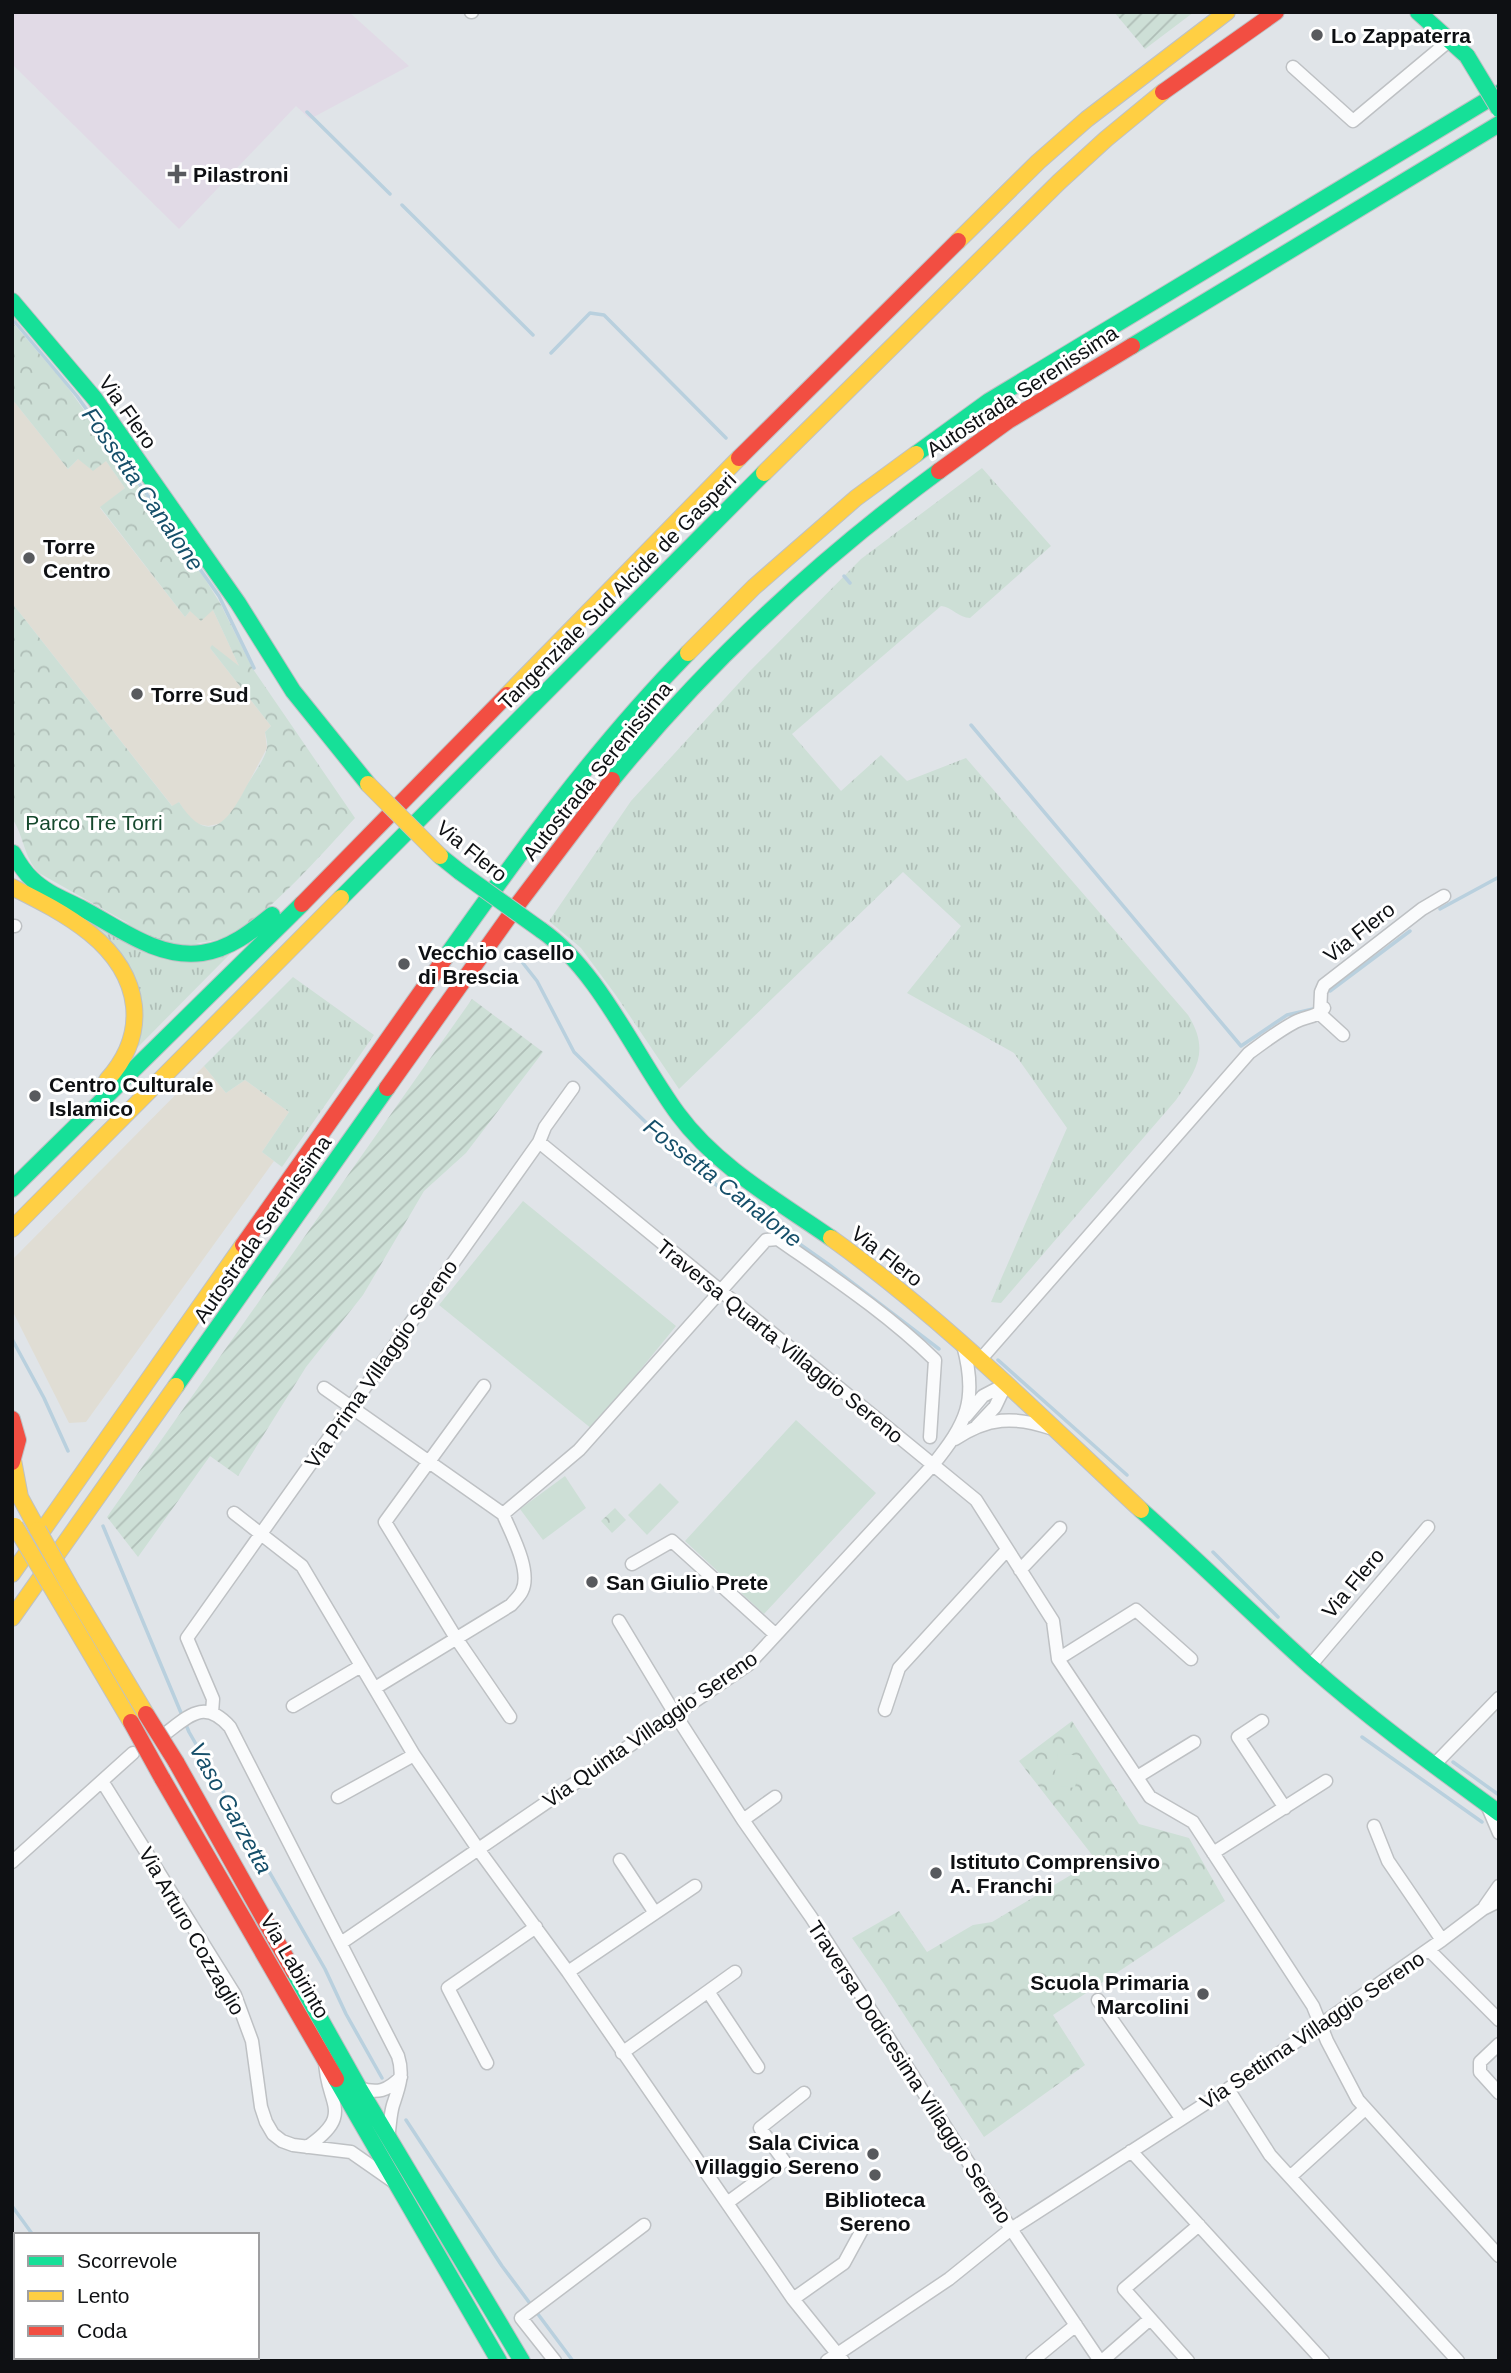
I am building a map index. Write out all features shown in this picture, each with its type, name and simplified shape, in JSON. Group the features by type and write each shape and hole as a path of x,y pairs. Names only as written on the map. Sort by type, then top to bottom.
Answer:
{"main road":[{"name":"Tangenziale Sud Alcide de Gasperi","path":"12,1189 355,850 708,489 1038,162 1087,119 1227,12"},
{"name":"Tangenziale Sud Alcide de Gasperi","path":"12,1229 753,484 1059,181 1176,81 1276,12"},
{"path":"1418,12 1467,56 1499,108"},
{"name":"Autostrada Serenissima","path":"12,1574 495,888 578,778 706,633 856,498 989,401 1499,93"},
{"name":"Autostrada Serenissima","path":"12,1618 518,904 641,744 728,650 774,606 879,515 1008,421 1499,124"},
{"name":"Via Flero","path":"12,301 94,399 238,603 293,691 368,784 440,856 556,941 587,975 678,1114 698,1138 748,1182 868,1265 980,1360 1310,1666 1433,1766 1493,1809"},
{"path":"13,852 32,880 128,936 160,950 198,953 237,942 258,928 323,866 355,850"},
{"path":"12,861 13,852"},
{"path":"12,887 44,903 106,947 118,959 134,1001 135,1026 122,1060 113,1075 75,1114 46,1154"},
{"name":"Via Labirinto","path":"12,1419 18,1433 13,1461 20,1499 38,1530 63,1590 131,1723 499,2361"},
{"name":"Via Labirinto","path":"14,1524 63,1590 176,1762 359,2088 522,2361"}],"street":[{"path":"1293,67 1353,121 1450,40"},
{"name":"Via Flero","path":"1322,1011 1321,992 1324,985 1422,909 1444,896"},
{"path":"980,1360 1249,1053 1296,1021 1307,1016 1314,1017 1322,1011 1343,1035"},
{"name":"Via Prima Villaggio Sereno","path":"212,1713 213,1699 187,1638 539,1142 545,1128 573,1088"},
{"name":"Traversa Quarta Villaggio Sereno","path":"539,1142 718,1292 976,1500 1053,1621 1058,1659 1150,1797 1193,1822 1313,2006 1333,2053 1358,2100 1499,2256"},
{"path":"503,1514 579,1450 765,1240 778,1239 910,1335 935,1360 930,1437"},
{"name":"Via Quinta Villaggio Sereno","path":"341,1943 749,1664 951,1442 964,1418 969,1401 968,1366 962,1345"},
{"name":"Via Quinta Villaggio Sereno","path":"964,1418 983,1396 1006,1384"},
{"name":"Via Quinta Villaggio Sereno","path":"951,1442 976,1426 995,1407 1006,1384"},
{"path":"484,1386 385,1522 456,1637 510,1717"},
{"path":"324,1388 503,1514 526,1578 522,1591 511,1605 374,1688"},
{"name":"Via Quinta Villaggio Sereno","path":"976,1426 1009,1419 1030,1421 1057,1431"},
{"path":"234,1513 302,1566 414,1755 836,2358"},
{"name":"Via Flero","path":"1310,1666 1428,1527"},
{"path":"1020,1570 1060,1528"},
{"path":"632,1564 672,1541 776,1635"},
{"path":"885,1710 899,1668 1006,1551"},
{"path":"1058,1659 1136,1610 1191,1659"},
{"name":"Traversa Dodicesima Villaggio Sereno","path":"619,1621 743,1820 811,1917 1011,2229 1101,2361"},
{"path":"293,1706 361,1667"},
{"path":"1433,1766 1499,1698"},
{"path":"166,1733 190,1715 202,1712 212,1713 230,1727 398,2056 402,2067 400,2089 393,2106 388,2138"},
{"path":"1262,1721 1238,1737 1285,1808"},
{"path":"1137,1777 1194,1742"},
{"path":"12,1862 133,1753"},
{"path":"338,1797 414,1755"},
{"name":"Via Arturo Cozzaglio","path":"102,1781 234,1995 252,2041 261,2107 273,2134 293,2146 351,2152 396,2184"},
{"path":"1213,1853 1326,1782"},
{"path":"743,1820 775,1797"},
{"path":"1493,1809 1499,1833"},
{"name":"Via Settima Villaggio Sereno","path":"1374,1826 1388,1861 1443,1940"},
{"path":"620,1860 655,1913"},
{"path":"568,1972 695,1886"},
{"name":"Via Settima Villaggio Sereno","path":"836,2358 949,2279 1011,2229 1228,2089 1429,1950 1483,1909 1498,1889"},
{"path":"487,2063 448,1988 536,1927"},
{"path":"1429,1950 1499,2020"},
{"path":"622,2053 735,1972"},
{"path":"709,1993 758,2067"},
{"name":"Via Settima Villaggio Sereno","path":"1098,2000 1181,2118"},
{"path":"1499,2044 1480,2062 1480,2072 1499,2093"},
{"path":"307,2147 332,2126 336,2114 336,2104 326,2079 325,2060"},
{"path":"359,2088 369,2092 385,2091 401,2077"},
{"path":"1228,2089 1270,2155 1458,2361"},
{"path":"727,2203 784,2161 760,2128 804,2093"},
{"path":"1290,2177 1365,2109"},
{"path":"1131,2151 1323,2361"},
{"path":"495,2315 529,2312 644,2225"},
{"path":"1188,2361 1124,2289 1199,2225"},
{"path":"793,2300 844,2263 862,2230"},
{"path":"529,2312 555,2361"},
{"path":"1101,2361 1150,2319"},
{"path":"1032,2361 1076,2325"}],"shaded area":[{"name":"Pilastroni","path":"12,12 349,12 409,66 310,119 296,106 179,229 12,64"},
{"path":"12,399 68,469 78,459 106,461 125,488 100,508 185,617 190,611 213,610 240,668 212,646 210,648 271,726 265,732 267,748 232,814 223,823 208,826 198,824 189,818 179,802 173,807 12,603"},
{"path":"204,1066 226,1093 245,1080 289,1112 262,1152 274,1161 86,1422 69,1423 12,1310 12,1260"}],"green space":[{"path":"1114,12 1194,12 1145,49"},
{"name":"Parco Tre Torri","path":"12,314 18,320 14,324 66,385 205,579 253,669 355,818 274,903 238,931 223,938 186,943 149,935 39,873 30,861 12,818 12,603 172,806 179,802 199,824 208,827 217,825 232,811 263,758 267,746 265,732 271,726 210,648 212,645 239,666 213,610 201,621 190,611 185,617 100,507 125,488 106,461 93,471 78,459 68,469 12,399"},
{"path":"982,468 1051,546 970,618 941,606 792,734 841,791 881,755 907,781 966,758 1188,1015 1195,1027 1199,1049 1195,1069 1176,1100 1001,1303 991,1302 1067,1128 1014,1053 907,993 961,926 903,872 679,1089 581,948 549,921 631,801 748,673 861,559"},
{"path":"60,904 231,953 137,1048 140,997"},
{"path":"293,977 374,1035 282,1167 262,1152 289,1112 245,1080 226,1093 204,1066"},
{"path":"472,999 543,1052 466,1153 424,1191 363,1295 306,1367 238,1476 210,1456 138,1557 107,1517"},
{"path":"523,1201 676,1326 592,1429 439,1305"},
{"path":"796,1420 876,1493 764,1614 685,1541"},
{"path":"565,1476 586,1508 543,1540 520,1509"},
{"path":"660,1483 679,1502 647,1535 628,1515"},
{"path":"615,1508 626,1520 612,1533 601,1521"},
{"path":"1072,1721 1139,1824 1189,1838 1225,1901 1053,2015 1085,2065 984,2137 852,1938 899,1911 927,1952 973,1925 992,1922 1096,1860 1019,1761"},
{"path":"1058,1753 1080,1756 1075,1788 1053,1785"}],"waterway":[{"name":"Fossetta Canalone","path":"307,112 390,194"},
{"name":"Fossetta Canalone","path":"402,205 533,335"},
{"name":"Fossetta Canalone","path":"551,353 590,313 604,315 726,438"},
{"name":"Fossetta Canalone","path":"15,322 77,396 219,596 254,668"},
{"name":"Fossetta Canalone","path":"844,576 850,583"},
{"name":"Fossetta Canalone","path":"971,725 1241,1046 1287,1015 1313,1009"},
{"name":"Fossetta Canalone","path":"1440,909 1499,877"},
{"name":"Fossetta Canalone","path":"1330,991 1410,931"},
{"name":"Fossetta Canalone","path":"515,953 537,981 574,1052 670,1146 715,1184 828,1264 939,1349"},
{"name":"Vaso Garzetta","path":"12,1339 44,1398 68,1451"},
{"name":"Fossetta Canalone","path":"998,1360 1127,1475"},
{"name":"Vaso Garzetta","path":"103,1526 189,1732 325,1969 346,2014 382,2078"},
{"name":"Fossetta Canalone","path":"1213,1552 1278,1617"},
{"name":"Fossetta Canalone","path":"1362,1737 1482,1822"},
{"name":"Fossetta Canalone","path":"1453,1762 1499,1795"},
{"name":"Vaso Garzetta","path":"406,2120 502,2266 573,2361"},
{"path":"12,2206 32,2233"}],"traffic: fast":[{"path":"1418,12 1467,56"},
{"path":"1467,56 1499,109"},
{"path":"916,454 989,401 1499,93"},
{"path":"1132,346 1499,124"},
{"path":"12,301 95,399 238,603 293,691 368,784"},
{"path":"612,780 686,695 766,615 850,540 939,471"},
{"path":"341,898 764,473"},
{"path":"445,958 531,839 591,762 688,653"},
{"path":"13,853 26,873 43,888 125,933 170,951 186,954 222,948 272,915"},
{"path":"440,856 460,872"},
{"path":"460,872 541,930"},
{"path":"12,1189 302,904"},
{"path":"541,930 581,967 615,1015 662,1091 694,1133 711,1151 749,1182 831,1238"},
{"path":"176,1386 387,1088"},
{"path":"1141,1510 1333,1686 1499,1813"},
{"path":"294,1972 359,2088 522,2361"},
{"path":"336,2079 499,2361"}],"traffic: slow":[{"path":"958,241 1038,162 1087,119 1227,12"},
{"path":"764,473 1059,182 1163,92"},
{"path":"688,653 754,587 856,498 916,454"},
{"path":"507,695 739,458"},
{"path":"368,784 440,856"},
{"path":"12,887 51,907 89,933 106,948 129,984 134,1006 132,1037 120,1064 107,1080"},
{"path":"12,1229 341,898"},
{"path":"831,1238 913,1301 952,1335 1141,1510"},
{"path":"12,1574 243,1245"},
{"path":"12,1618 176,1386"},
{"path":"13,1460 20,1497 38,1530"},
{"path":"15,1526 56,1595"},
{"path":"38,1530 69,1585"},
{"path":"69,1585 146,1714"},
{"path":"56,1595 131,1722"}],"traffic: jam":[{"path":"1163,92 1276,12"},
{"path":"739,458 958,241"},
{"path":"939,471 1008,421 1132,346"},
{"path":"302,904 507,695"},
{"path":"387,1088 518,904 612,780"},
{"path":"243,1245 445,958"},
{"path":"12,1419 18,1440 12,1462"},
{"path":"146,1714 176,1762"},
{"path":"131,1722 162,1778"},
{"path":"176,1762 294,1972"},
{"path":"162,1778 336,2079"}],"place":[{"name":"Lo Zappaterra","path":"1317,35"},
{"name":"Pilastroni","path":"177,174"},
{"name":"Torre Centro","path":"29,558"},
{"name":"Torre Sud","path":"137,694"},
{"name":"Vecchio casello di Brescia","path":"404,964"},
{"name":"Centro Culturale Islamico","path":"35,1096"},
{"name":"San Giulio Prete","path":"592,1582"},
{"name":"Istituto Comprensivo A. Franchi","path":"936,1873"},
{"name":"Scuola Primaria Marcolini","path":"1203,1994"},
{"name":"Sala Civica Villaggio Sereno","path":"873,2154"},
{"name":"Biblioteca Sereno","path":"875,2175"}]}
